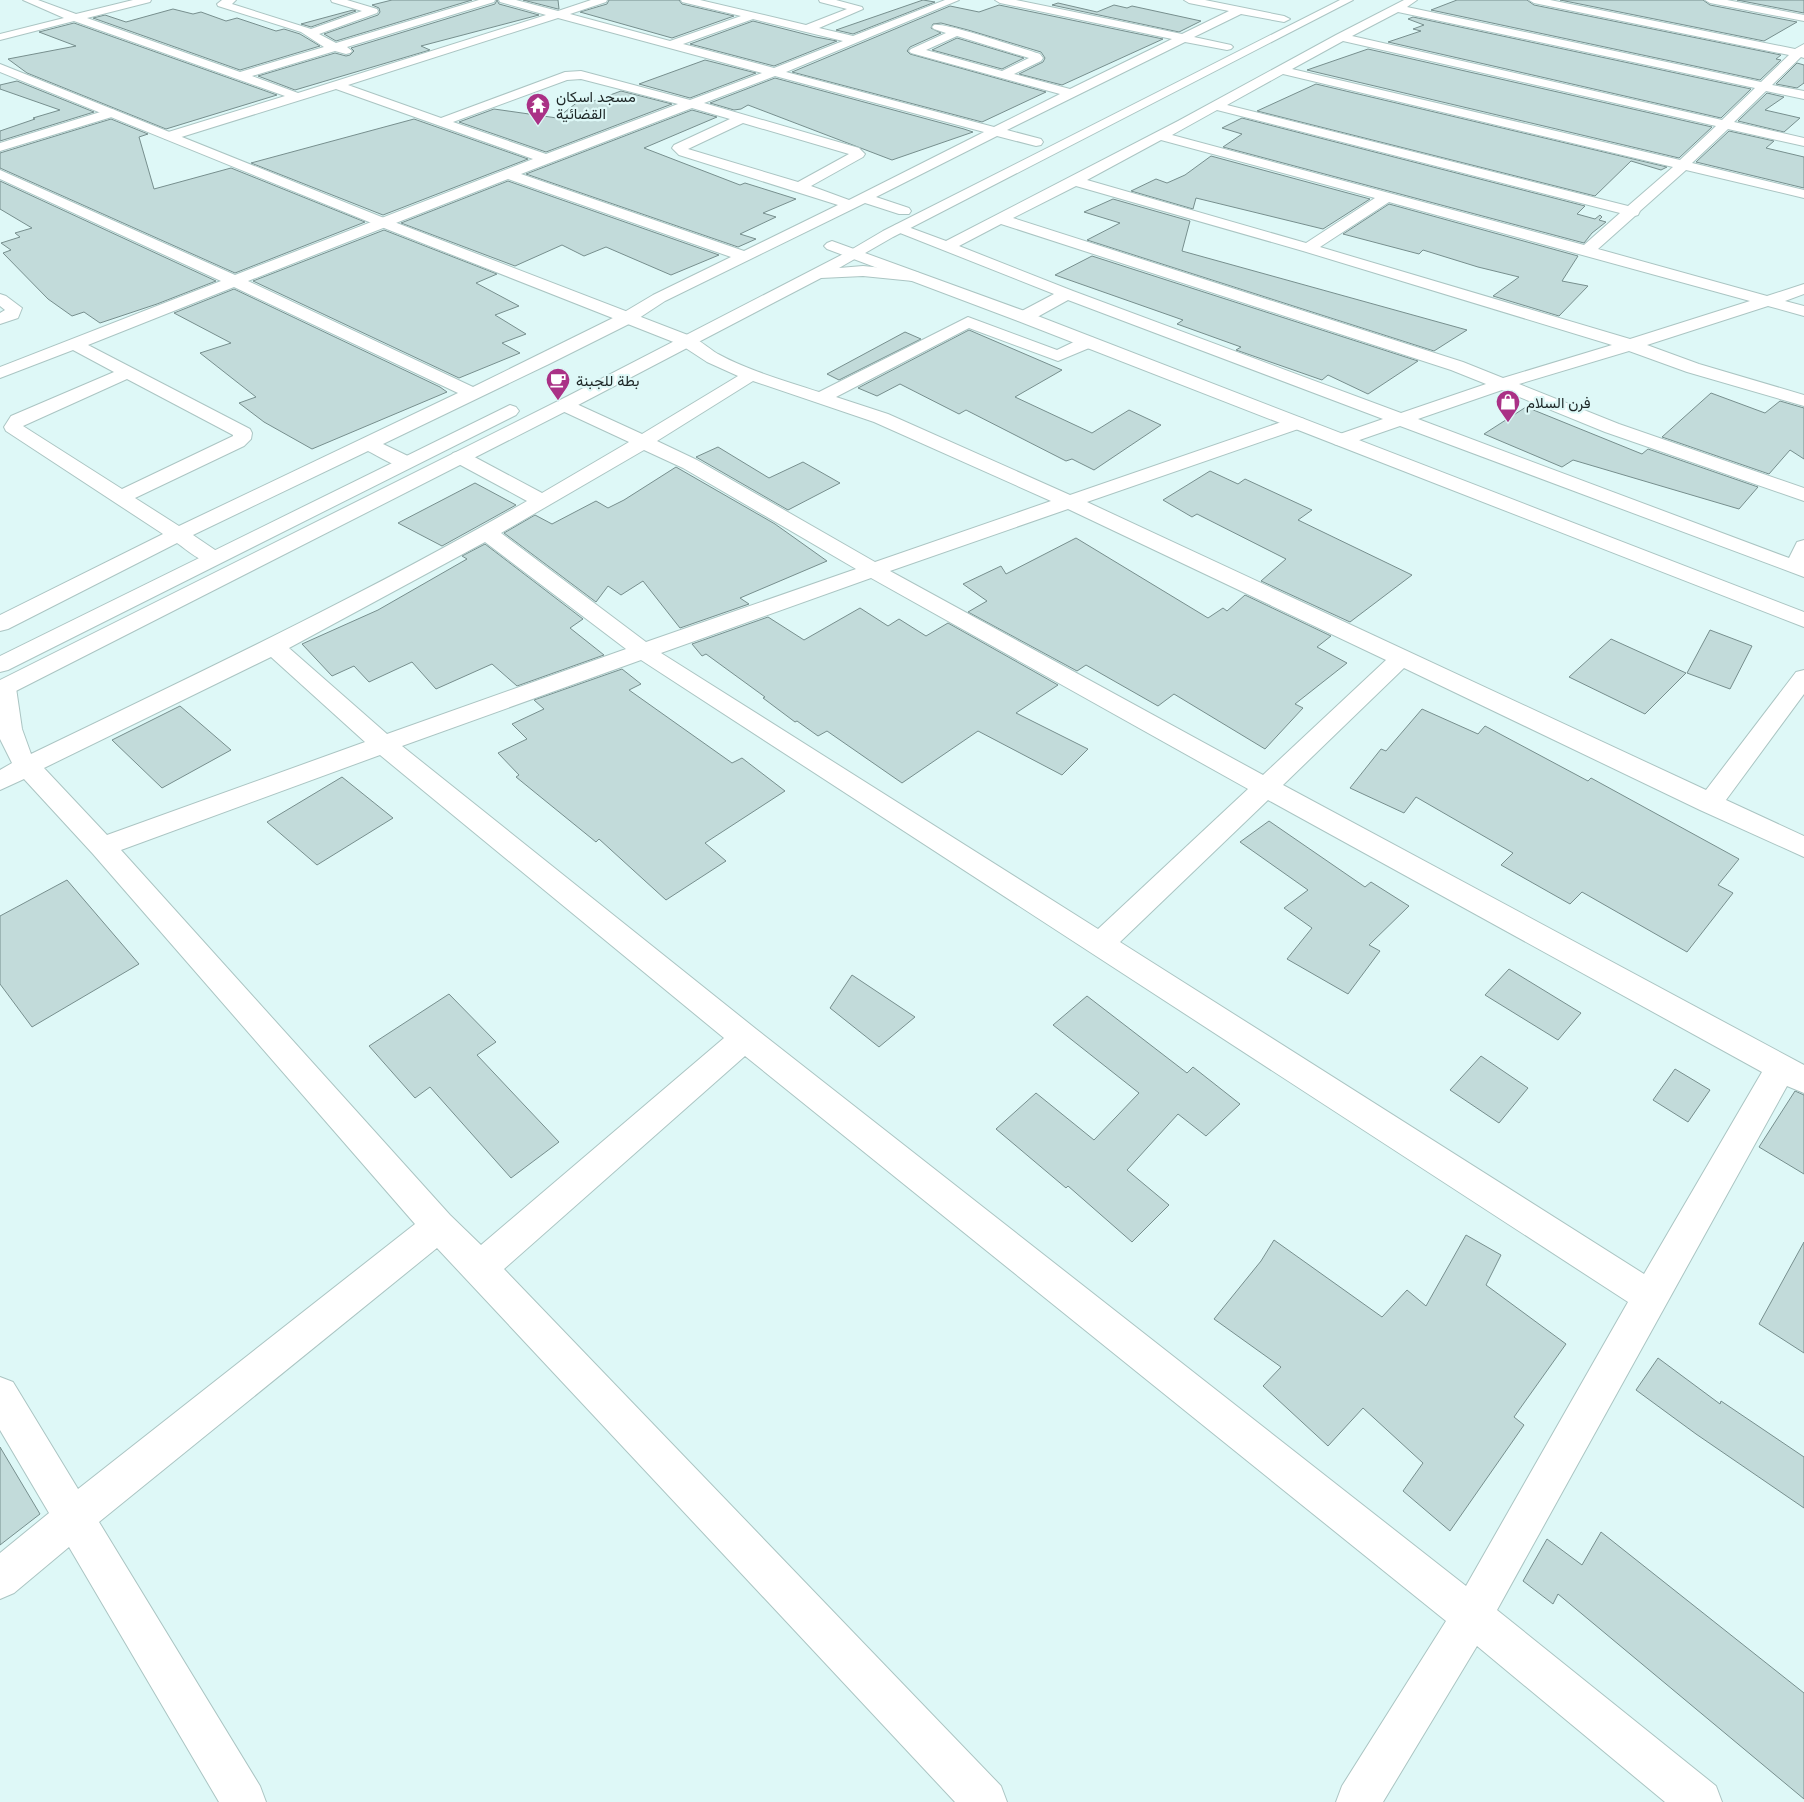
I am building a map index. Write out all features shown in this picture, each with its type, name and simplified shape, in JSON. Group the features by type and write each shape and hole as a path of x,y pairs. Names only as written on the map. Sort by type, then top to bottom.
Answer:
{"main road":[{"path":"33,0 75,18 296,96"},
{"path":"0,37 146,0"},
{"path":"231,0 222,4 312,33 335,47 353,54"},
{"path":"312,33 373,11 336,0"},
{"path":"240,76 490,0"},
{"path":"504,0 1036,142"},
{"path":"170,136 602,0"},
{"path":"686,0 854,40"},
{"path":"807,28 858,9 824,0"},
{"path":"0,373 546,159 775,72 954,0"},
{"path":"1000,0 1227,47"},
{"path":"1189,0 1284,20"},
{"path":"814,255 904,211 1036,142 1324,0"},
{"path":"1,681 460,457 854,254 894,231 1348,0"},
{"path":"948,246 1160,136 1340,37 1412,0"},
{"path":"1534,0 1802,51"},
{"path":"1710,0 1804,18"},
{"path":"1071,15 1087,8"},
{"path":"1396,8 1804,94"},
{"path":"0,624 178,534 474,394 627,318 659,298 857,202 1071,93 1240,10"},
{"path":"672,44 752,16"},
{"path":"908,19 1036,56 1036,58 1002,75"},
{"path":"957,32 915,51 1071,93"},
{"path":"1340,37 1804,142"},
{"path":"1587,251 1633,212 1802,51"},
{"path":"371,61 389,68"},
{"path":"0,68 384,223 664,332 686,341 713,358 751,375 823,397 881,418 1068,501 1709,804 1804,847"},
{"path":"1281,70 1804,194"},
{"path":"441,122 565,76 574,75 692,104 854,151 858,154 799,188"},
{"path":"334,84 546,159"},
{"path":"1215,106 1633,212"},
{"path":"0,147 110,113"},
{"path":"741,119 679,148 684,152 799,188 904,211"},
{"path":"1160,136 1804,311"},
{"path":"0,174 474,394"},
{"path":"508,174 744,256"},
{"path":"1075,181 1308,248 1804,401"},
{"path":"0,188 19,182"},
{"path":"1308,248 1386,198"},
{"path":"1000,219 1380,340 1502,384 1612,428 1804,495"},
{"path":"894,231 948,246 1067,294 1800,569 1804,546"},
{"path":"894,231 905,273"},
{"path":"832,246 1024,317 1804,620"},
{"path":"811,276 863,271 905,273"},
{"path":"1341,440 1502,384 1630,346 1804,290"},
{"path":"1024,317 1067,294"},
{"path":"0,299 14,308 12,314 0,319"},
{"path":"823,397 968,322 1058,356 1088,342"},
{"path":"648,340 682,323"},
{"path":"74,344 243,433 244,436 236,442 121,497"},
{"path":"126,372 18,420 14,427 214,558"},
{"path":"13,774 273,646 487,533 644,441 751,375"},
{"path":"564,404 690,464 871,569 1265,787 1793,1074 1650,1297 1472,1616 1358,1802"},
{"path":"1,681 214,558 520,406"},
{"path":"102,847 871,569 1297,423"},
{"path":"369,444 405,462"},
{"path":"460,457 542,501"},
{"path":"487,533 644,652 1650,1297"},
{"path":"273,646 383,744 745,1038 1472,1616 1700,1802"},
{"path":"1099,945 1401,658"},
{"path":"1709,804 1804,677"},
{"path":"1,681 10,738 17,755 13,774"},
{"path":"13,774 102,847 438,1226 480,1268 984,1802"},
{"path":"480,1268 745,1038"},
{"path":"0,1579 73,1518 438,1226"},
{"path":"0,1395 244,1802"}],"building":[{"path":"392,0 472,0 336,41 324,34 378,15 380,12 379,8 372,5"},
{"path":"497,0 499,4 539,15 421,46 430,50 295,90 258,76 335,53 346,56 350,55 354,51 351,48 495,4"},
{"path":"523,0 558,0 559,9 558,9"},
{"path":"609,0 679,0 682,4 734,16 672,38 580,12 607,4"},
{"path":"923,0 935,2 853,34 836,30"},
{"path":"1457,0 1527,0 1534,5 1781,55 1776,59 1781,60 1760,80 1431,10"},
{"path":"1560,0 1703,0 1710,5 1797,22 1764,41"},
{"path":"1737,0 1804,0 1804,13"},
{"path":"1058,3 1097,12 1114,5 1127,8 1132,6 1201,21 1179,32 1052,5"},
{"path":"999,5 1163,39 1062,85 1019,74 1043,62 1045,58 1041,52 941,23 933,24 931,28 941,33 910,47 907,51 910,54 1046,92 982,122 792,72 950,6 979,12"},
{"path":"173,9 193,14 201,12 226,21 237,18 276,31 284,29 300,34 320,46 240,70 93,18 105,15 126,22"},
{"path":"353,10 356,11 311,27 301,24"},
{"path":"1413,17 1751,89 1721,118 1388,42 1421,31 1413,29 1424,25 1408,19"},
{"path":"753,21 837,41 774,66 690,44"},
{"path":"74,23 277,95 166,129 27,73 8,59 76,46 39,32"},
{"path":"957,38 1024,58 1002,69 932,50"},
{"path":"1368,49 1712,127 1679,158 1307,70"},
{"path":"705,60 756,73 690,98 639,84"},
{"path":"1797,63 1804,65 1804,83 1797,88 1776,84"},
{"path":"775,78 973,132 892,160 748,105 734,110 710,103"},
{"path":"17,81 94,112 0,141 0,131 60,110 0,89 0,85"},
{"path":"1316,84 1667,167 1661,170 1631,161 1595,196 1257,111"},
{"path":"621,91 672,104 546,152 459,122 494,109 557,118 579,101 591,102"},
{"path":"1767,93 1784,97 1765,110 1800,118 1784,132 1738,121"},
{"path":"692,110 717,117 644,148 740,185 745,183 796,199 763,213 776,217 740,234 756,239 738,247 526,174"},
{"path":"1242,118 1585,206 1577,214 1595,219 1600,215 1602,217 1599,220 1606,222 1592,233 1584,243 1223,147 1242,134 1222,128"},
{"path":"111,119 148,134 139,137 154,189 231,168 365,222 235,273 0,168 0,153"},
{"path":"414,119 528,159 383,215 251,163"},
{"path":"1729,131 1774,141 1766,148 1804,157 1804,188 1696,162"},
{"path":"1211,156 1370,199 1323,229 1196,198 1193,209 1131,191 1156,179 1167,183 1185,175"},
{"path":"0,181 216,281 157,304 100,323 84,312 72,316 48,299 3,253 11,250 1,243 20,237 15,233 32,228 0,209"},
{"path":"508,181 719,255 671,275 606,247 584,256 562,245 515,266 401,223"},
{"path":"1113,199 1190,221 1182,251 1467,330 1434,351 1087,240 1120,223 1084,212"},
{"path":"1389,204 1578,256 1562,281 1588,286 1559,316 1493,296 1519,277 1423,250 1419,254 1343,234"},
{"path":"384,230 497,274 476,283 519,306 495,315 526,334 502,343 520,353 459,378 253,281"},
{"path":"1092,256 1418,361 1368,394 1328,375 1322,380 1236,350 1241,347 1177,324 1183,320 1055,275"},
{"path":"234,289 447,392 312,449 264,422 239,403 256,397 200,353 231,343 174,313"},
{"path":"969,330 1062,370 1015,397 1092,433 1129,410 1161,425 1094,470 1072,459 1066,461 966,410 959,414 900,384 877,396 858,388"},
{"path":"905,332 921,339 839,380 827,374"},
{"path":"1711,393 1765,413 1780,401 1804,408 1804,459 1790,450 1769,474 1662,437"},
{"path":"1526,407 1642,454 1648,449 1758,487 1739,509 1573,460 1562,467 1484,434"},
{"path":"718,447 769,478 803,462 840,483 788,510 696,457"},
{"path":"676,467 775,524 827,561 740,598 749,604 680,628 643,581 621,595 608,586 596,602 504,533 535,515 552,524 596,501 608,508"},
{"path":"1210,471 1238,484 1245,479 1312,510 1298,520 1412,575 1350,622 1261,581 1286,559 1197,514 1192,517 1163,500"},
{"path":"475,483 516,505 442,546 398,523"},
{"path":"1076,538 1208,618 1223,608 1227,611 1245,595 1331,636 1317,647 1347,663 1295,704 1303,708 1265,749 1174,694 1158,706 1086,665 1077,671 968,612 987,601 963,584 1001,566 1006,574"},
{"path":"485,544 583,619 570,628 604,655 517,686 492,664 436,689 412,662 369,682 354,666 332,676 302,644 378,610 467,559 462,556"},
{"path":"860,608 888,626 899,619 926,636 948,623 1058,685 1016,713 1088,749 1062,775 978,731 902,783 827,731 818,736 797,721 795,722 763,698 765,697 706,654 702,656 692,644 768,617 804,640"},
{"path":"1710,630 1752,646 1730,689 1687,673"},
{"path":"1611,639 1686,673 1645,714 1569,677"},
{"path":"622,669 641,684 629,690 732,763 742,758 785,791 705,843 726,861 666,900 599,839 596,842 516,777 519,775 498,753 527,739 512,724 544,709 534,700"},
{"path":"180,706 231,750 162,788 112,740"},
{"path":"1422,709 1478,734 1485,726 1588,781 1591,778 1739,859 1718,885 1733,893 1687,952 1582,892 1570,904 1501,865 1513,853 1416,797 1404,813 1350,788 1381,749 1386,751"},
{"path":"342,777 393,818 317,865 267,822"},
{"path":"1269,821 1365,887 1371,882 1409,906 1369,945 1380,951 1348,994 1287,959 1312,928 1284,908 1308,890 1240,842"},
{"path":"67,880 139,964 32,1027 0,984 0,916"},
{"path":"1509,969 1581,1013 1558,1040 1485,995"},
{"path":"852,975 915,1017 879,1047 830,1008"},
{"path":"449,994 496,1042 477,1055 559,1142 511,1178 430,1087 415,1098 369,1046"},
{"path":"1087,996 1187,1073 1193,1067 1240,1104 1206,1136 1178,1114 1127,1170 1169,1205 1132,1242 1068,1186 1066,1188 996,1129 1036,1093 1094,1140 1139,1093 1053,1025"},
{"path":"1481,1056 1528,1088 1499,1123 1450,1090"},
{"path":"1675,1069 1710,1090 1688,1122 1653,1100"},
{"path":"1795,1091 1804,1095 1804,1174 1759,1147"},
{"path":"1466,1235 1501,1255 1486,1285 1566,1344 1514,1417 1524,1425 1450,1531 1403,1491 1423,1463 1363,1408 1328,1446 1263,1386 1281,1367 1214,1319 1261,1261 1274,1240 1382,1317 1407,1290 1426,1306"},
{"path":"1804,1242 1804,1353 1759,1324"},
{"path":"1658,1358 1720,1404 1721,1401 1804,1457 1804,1508 1696,1434 1636,1390"},
{"path":"0,1447 40,1514 0,1545"},
{"path":"1601,1532 1804,1693 1804,1799 1558,1594 1553,1604 1523,1581 1547,1539 1582,1565"}],"place":[{"name":"مسجد اسكان القضائية","path":"538,126"},
{"name":"بطة للجبنة","path":"558,401"},
{"name":"فرن السلام","path":"1508,423"}]}
